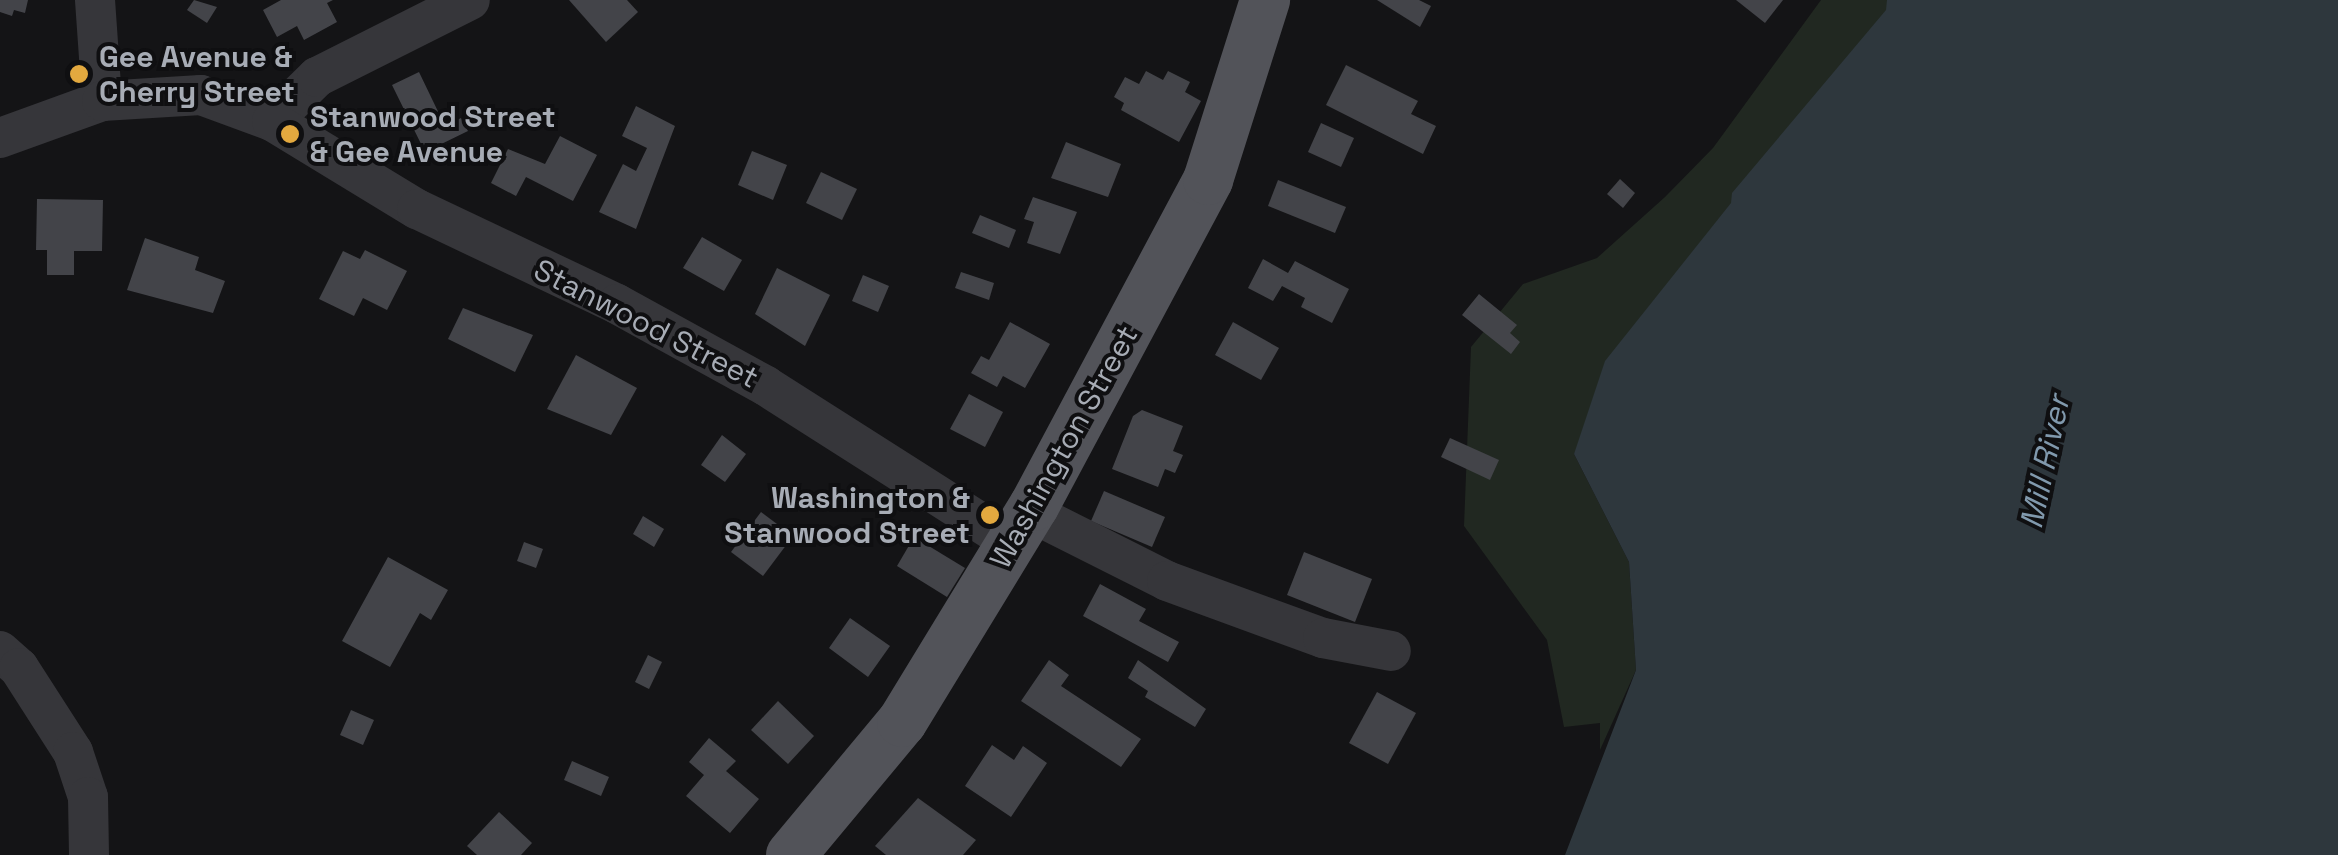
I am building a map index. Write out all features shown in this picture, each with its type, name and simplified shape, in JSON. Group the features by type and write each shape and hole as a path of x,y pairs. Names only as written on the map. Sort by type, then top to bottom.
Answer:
{"main road":[{"name":"Washington Street","path":"791,855 902,722 1021,527 1208,180 1264,0"}],"street":[{"path":"95,0 102,101"},
{"path":"272,120 317,77 470,0"},
{"name":"Stanwood Street","path":"0,138 102,101 202,95 272,120 416,209 617,304 1021,527 1324,638 1390,651"},
{"path":"0,650 19,668 73,752 88,797 89,855"}],"shaded area":[{"path":"1821,0 1903,0 1574,454 1629,562 1636,670 1600,750 1600,723 1564,727 1547,640 1464,526 1471,347 1523,284 1597,258 1665,197 1713,148"}],"water":[{"name":"Mill River","path":"1887,0 2338,0 2338,855 1565,855 1636,670 1629,562 1574,454 1605,361 1731,203 1732,193 1886,10"}],"building":[{"path":"0,0 28,0 25,13 14,10 12,16 0,12"},
{"path":"194,0 217,7 207,23 187,10"},
{"path":"281,0 333,0 327,3 337,22 304,40 297,26 277,37 263,10"},
{"path":"569,0 627,0 638,12 606,42"},
{"path":"1377,0 1419,0 1431,6 1420,27"},
{"path":"1736,0 1783,0 1765,23"},
{"path":"1346,65 1418,101 1411,114 1436,126 1423,154 1326,105"},
{"path":"1146,71 1163,80 1168,71 1190,82 1185,92 1201,101 1179,142 1121,110 1124,103 1114,97 1125,77 1139,84"},
{"path":"419,72 445,126 461,118 468,131 425,152 392,85"},
{"path":"636,106 675,126 636,229 599,212 623,164 636,171 647,148 622,136"},
{"path":"1321,123 1354,138 1341,167 1308,152"},
{"path":"560,136 597,155 573,201 526,177 516,196 491,183 508,149 545,164"},
{"path":"1066,142 1121,164 1108,197 1051,178"},
{"path":"752,151 787,165 773,200 738,185"},
{"path":"821,172 857,189 842,220 806,203"},
{"path":"1620,179 1635,193 1623,208 1607,194"},
{"path":"1278,180 1346,207 1335,233 1268,206"},
{"path":"1033,197 1077,212 1060,254 1027,243 1034,222 1024,219"},
{"path":"37,199 103,200 102,251 74,251 74,275 47,275 47,250 36,250"},
{"path":"980,215 1016,230 1009,248 972,233"},
{"path":"702,237 742,260 724,291 683,268"},
{"path":"145,238 199,257 195,270 225,281 213,313 127,290"},
{"path":"365,250 407,271 387,310 363,298 354,316 319,299 343,251 360,259"},
{"path":"1263,259 1288,273 1295,261 1349,289 1332,323 1301,307 1305,298 1282,286 1273,301 1248,288"},
{"path":"777,268 830,295 805,346 755,314"},
{"path":"961,272 994,283 989,300 955,288"},
{"path":"863,275 889,286 878,312 852,301"},
{"path":"1479,294 1517,325 1510,333 1520,342 1511,354 1462,315"},
{"path":"463,308 533,335 515,372 448,339"},
{"path":"1010,322 1050,344 1025,388 1003,376 997,387 971,373 981,356 989,360"},
{"path":"1233,322 1279,348 1261,380 1215,355"},
{"path":"576,355 637,388 611,435 547,409"},
{"path":"969,394 1003,412 985,447 950,429"},
{"path":"1142,410 1183,426 1173,451 1183,455 1175,473 1165,469 1158,487 1112,469 1133,416"},
{"path":"722,435 746,454 725,482 701,465"},
{"path":"1450,438 1499,460 1490,480 1441,457"},
{"path":"1104,491 1165,517 1152,547 1091,521"},
{"path":"761,512 793,536 763,576 731,552"},
{"path":"643,516 664,529 654,547 633,534"},
{"path":"914,537 965,568 947,597 897,566"},
{"path":"524,542 543,549 536,568 517,561"},
{"path":"1304,552 1372,579 1355,622 1287,595"},
{"path":"388,557 448,590 431,620 420,613 390,667 342,641"},
{"path":"1100,584 1146,609 1139,621 1179,642 1168,662 1083,616"},
{"path":"850,618 890,646 868,677 829,648"},
{"path":"648,655 662,662 649,689 635,682"},
{"path":"1049,660 1069,675 1061,686 1141,739 1121,767 1021,701"},
{"path":"1138,660 1206,709 1195,727 1145,697 1148,691 1128,678"},
{"path":"1377,692 1416,713 1388,764 1349,743"},
{"path":"778,701 814,736 788,764 751,730"},
{"path":"351,710 374,720 363,745 340,735"},
{"path":"709,738 736,761 726,771 759,799 730,833 686,796 704,775 689,762"},
{"path":"992,745 1014,760 1023,746 1047,763 1011,817 965,786"},
{"path":"572,761 609,777 601,796 564,780"},
{"path":"918,798 976,840 963,855 886,855 875,846"},
{"path":"499,812 532,843 521,855 477,855 467,846"}],"place":[{"name":"Gee Avenue & Cherry Street","path":"79,74"},
{"name":"Stanwood Street & Gee Avenue","path":"290,134"},
{"name":"Washington & Stanwood Street","path":"990,515"}]}
